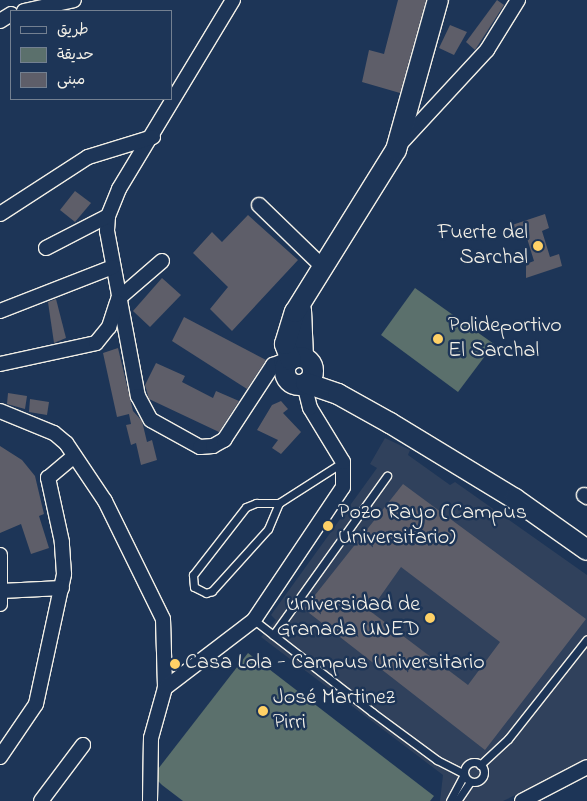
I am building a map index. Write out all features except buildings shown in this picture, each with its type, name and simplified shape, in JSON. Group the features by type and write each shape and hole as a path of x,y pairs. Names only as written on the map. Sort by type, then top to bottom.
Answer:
{"main road":[{"path":"438,0 396,150 383,175 322,266 302,302 301,370 515,499 587,550"}],"street":[{"path":"29,10 74,0"},
{"path":"165,688 254,620 335,501 342,487 343,462 310,408 301,370 277,362 273,364 224,440 200,447 144,414 127,343 113,267 108,216 119,189 153,137 233,0"},
{"path":"396,150 439,98 487,50 518,0"},
{"path":"0,214 88,157 153,137"},
{"path":"259,205 322,266"},
{"path":"46,248 108,216"},
{"path":"101,340 118,299 162,261"},
{"path":"0,311 113,267"},
{"path":"0,364 80,349 101,340 120,336 127,343"},
{"path":"0,411 54,433 74,456 105,501 160,609 165,628 165,688 151,738 150,801"},
{"path":"0,758 36,704 62,588 62,542 47,485 52,471 74,456"},
{"path":"0,555 1,598 62,588"},
{"path":"41,801 83,745"},
{"path":"522,801 587,767"}],"lane":[{"path":"279,503 268,529 212,591 206,593 194,587 193,574 242,511 256,503 279,503 343,462"},
{"path":"273,635 388,476"},
{"path":"254,620 437,760 464,774 470,782"},
{"path":"480,765 508,739 587,639"},
{"path":"450,801 470,763 480,765"},
{"path":"457,801 470,782 481,779 480,765"}],"shaded area":[{"name":"Universidad de Granada UNED","path":"385,438 410,450 408,455 450,485 455,482 587,575 587,761 503,801 440,801 443,775 261,637 276,620 271,615 377,468 370,464"}],"green space":[{"name":"Polideportivo El Sarchal","path":"415,288 494,344 458,392 381,335"},
{"name":"José Martinez Pirri","path":"248,653 434,796 430,801 183,801 162,785 157,780 158,769"}],"place":[{"name":"Fuerte del Sarchal","path":"538,246"},
{"name":"Polideportivo El Sarchal","path":"438,339"},
{"name":"Pozo Rayo (Campus Universitario)","path":"328,526"},
{"name":"Universidad de Granada UNED","path":"430,618"},
{"name":"Casa Lola - Campus Universitario","path":"175,664"},
{"name":"José Martinez Pirri","path":"263,711"}]}
